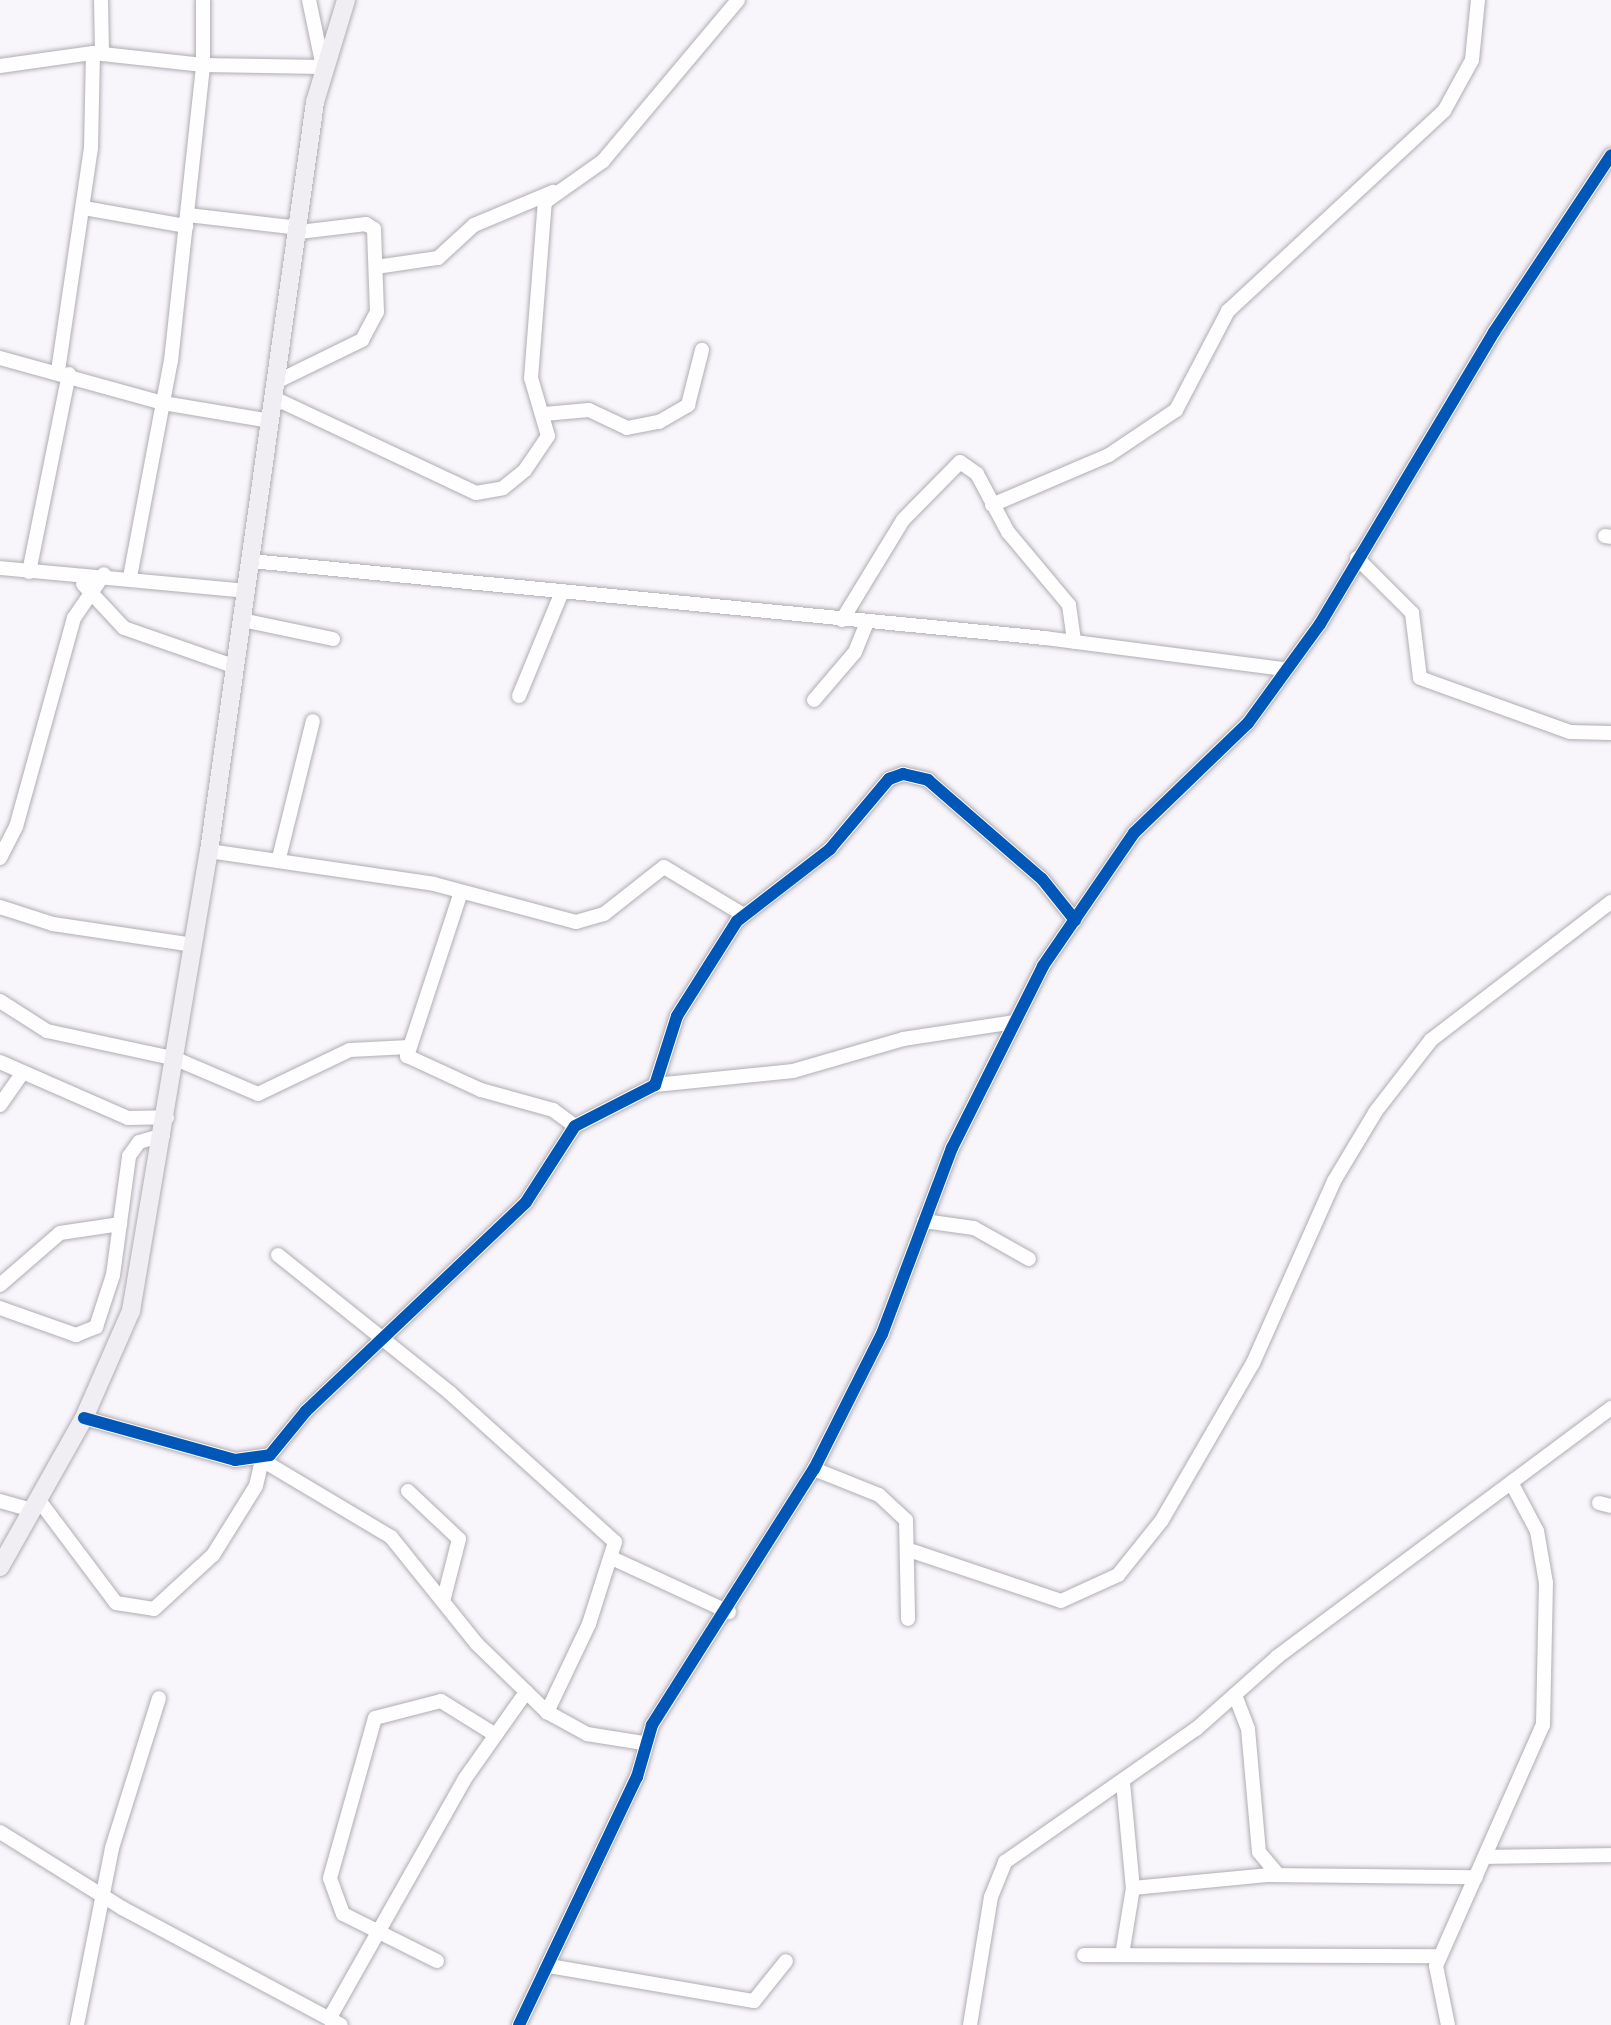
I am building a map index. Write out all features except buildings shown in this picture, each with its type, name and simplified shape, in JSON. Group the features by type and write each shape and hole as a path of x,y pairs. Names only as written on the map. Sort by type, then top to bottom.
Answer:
{"main road":[{"path":"0,1567 84,1418 131,1311 165,1126 209,851 323,67 346,0"}],"street":[{"path":"29,572 64,373 84,208 101,0"},
{"path":"130,577 163,403 187,221 203,65 203,0"},
{"path":"0,66 98,53 203,65 323,67 309,0"},
{"path":"376,267 438,258 474,225 553,192 603,161 738,0"},
{"path":"992,505 1109,455 1176,410 1228,311 1444,111 1472,60 1478,0"},
{"path":"519,2025 637,1777 643,1743 729,1612 814,1469 882,1334 924,1221 1014,1022 1075,920 1134,833 1248,723 1357,558 1611,155"},
{"path":"275,390 476,493 503,488 543,451 544,414 531,378 531,343 545,202 553,192"},
{"path":"84,208 187,221 299,230 366,224 374,229 377,312 362,340 275,390"},
{"path":"544,414 589,410 627,428 659,422 688,405 702,350"},
{"path":"0,358 64,373 163,403 271,421"},
{"path":"842,620 903,520 953,465 966,464 977,474 992,505 1069,605 1074,642"},
{"path":"1357,558 1412,613 1420,678 1570,732 1611,733"},
{"path":"251,561 561,594 1074,642 1285,669"},
{"path":"0,568 79,576 104,574 246,591"},
{"path":"0,858 87,589 104,574"},
{"path":"79,576 87,589 124,628 236,667"},
{"path":"519,696 561,594"},
{"path":"242,620 333,639"},
{"path":"814,700 855,652 867,622"},
{"path":"279,858 313,721"},
{"path":"655,1085 677,1016 744,915 830,849 875,788 903,774 948,795 1075,920"},
{"path":"209,851 279,858 461,892 590,921 664,867 744,915"},
{"path":"461,892 409,1047 413,1063 553,1110 575,1126"},
{"path":"909,1550 1061,1601 1118,1575 1162,1520 1253,1363 1334,1181 1376,1111 1431,1040 1611,902"},
{"path":"0,907 53,924 193,945"},
{"path":"0,1001 47,1031 176,1059 223,1084 270,1094 350,1050 409,1047"},
{"path":"0,1501 35,1504 116,1603 154,1609 213,1555 256,1486 262,1460 526,1202 575,1126 655,1085 793,1071 903,1039 1014,1022"},
{"path":"0,1062 21,1075 128,1118 165,1126"},
{"path":"0,1105 21,1075"},
{"path":"0,1308 76,1335 96,1327 120,1224 133,1147 165,1126"},
{"path":"924,1221 974,1228 1029,1259"},
{"path":"0,1285 60,1233 120,1224"},
{"path":"278,1255 381,1342 450,1393 609,1535 612,1558 547,1712"},
{"path":"970,2025 991,1897 1005,1862 1123,1783 1611,1408"},
{"path":"84,1418 235,1460 262,1460 365,1518 444,1598 477,1644 547,1712 587,1734 643,1743"},
{"path":"814,1469 892,1502 910,1529 908,1619"},
{"path":"1448,2025 1438,1999 1439,1956 1535,1749 1549,1664 1537,1531 1511,1482"},
{"path":"408,1491 459,1539 444,1598"},
{"path":"612,1558 729,1612"},
{"path":"0,1832 101,1896 336,2023 376,1932 494,1734 526,1692"},
{"path":"1235,1695 1248,1729 1259,1852 1278,1875"},
{"path":"77,2025 101,1896 159,1698"},
{"path":"437,1961 376,1932 336,1908 330,1878 370,1726 383,1712 441,1701 494,1734"},
{"path":"1122,1955 1133,1888 1123,1783"},
{"path":"1487,1857 1611,1855"},
{"path":"1133,1888 1278,1875 1476,1877"},
{"path":"1084,1955 1439,1956"},
{"path":"549,1966 754,2001 786,1961"}],"cycle path":[{"path":"519,2025 637,1777 652,1725 814,1469 882,1334 952,1148 1043,966 1134,833 1248,723 1320,624 1494,332 1611,155"},
{"path":"84,1418 235,1460 270,1455 306,1411 526,1202 575,1126 655,1085 677,1016 737,921 830,849 889,779 903,774 928,780 1042,879 1075,920"}]}
